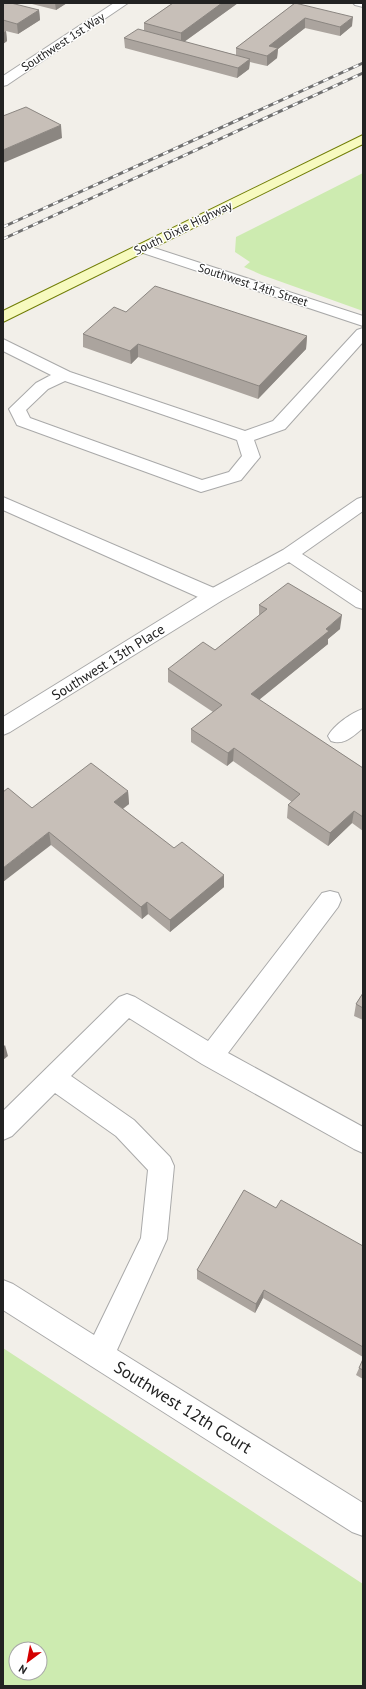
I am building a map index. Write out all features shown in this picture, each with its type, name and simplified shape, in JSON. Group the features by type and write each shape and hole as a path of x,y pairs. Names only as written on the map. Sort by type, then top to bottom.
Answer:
{"main road":[{"name":"South Dixie Highway","path":"3,317 363,139"}],"street":[{"name":"Southwest 1st Way","path":"3,82 122,3"},
{"path":"359,3 363,4"},
{"name":"Southwest 14th Street","path":"142,248 363,322"},
{"path":"3,344 15,352 64,375 245,437 279,425 363,333"},
{"path":"64,375 42,386 17,409 23,421 201,486 235,476 251,457 245,437"},
{"path":"3,503 214,596"},
{"name":"Southwest 13th Place","path":"3,728 214,596 289,554 363,503"},
{"path":"289,554 363,602"},
{"path":"338,736 363,717"},
{"path":"211,1056 330,900"},
{"path":"3,1128 127,1004 211,1056 363,1141"},
{"path":"53,1078 125,1128 161,1166 154,1239 100,1355"},
{"name":"Southwest 12th Court","path":"3,1294 363,1521"}],"green space":[{"path":"363,173 363,311 262,275 244,267 250,262 235,252 236,237"},
{"path":"3,1348 363,1584 363,1686 3,1686"}],"building":[{"path":"3,3 11,3 39,10 17,24 3,20"},
{"path":"173,3 222,3 181,33 144,23"},
{"path":"295,3 353,17 340,27 305,18 269,46 278,48 267,56 236,48"},
{"path":"138,29 250,59 238,68 124,38"},
{"path":"26,107 61,125 3,150 3,116"},
{"path":"155,286 307,336 259,386 138,344 130,351 83,334 114,307 126,312"},
{"path":"288,583 342,615 326,629 329,631 251,694 363,768 363,817 354,811 330,833 288,805 300,794 234,748 228,753 191,729 222,705 168,669 203,642 215,650 267,609 259,605"},
{"path":"91,763 128,791 114,802 174,848 182,842 224,875 170,920 147,902 141,907 49,832 3,868 3,792 8,788 32,808"},
{"path":"363,993 363,1008 356,1004"},
{"path":"244,1190 276,1208 281,1200 363,1246 363,1347 264,1290 256,1304 197,1270"},
{"path":"363,1359 363,1370 359,1368"}],"railway":[{"path":"3,227 363,63"},
{"path":"3,239 363,73"}]}
